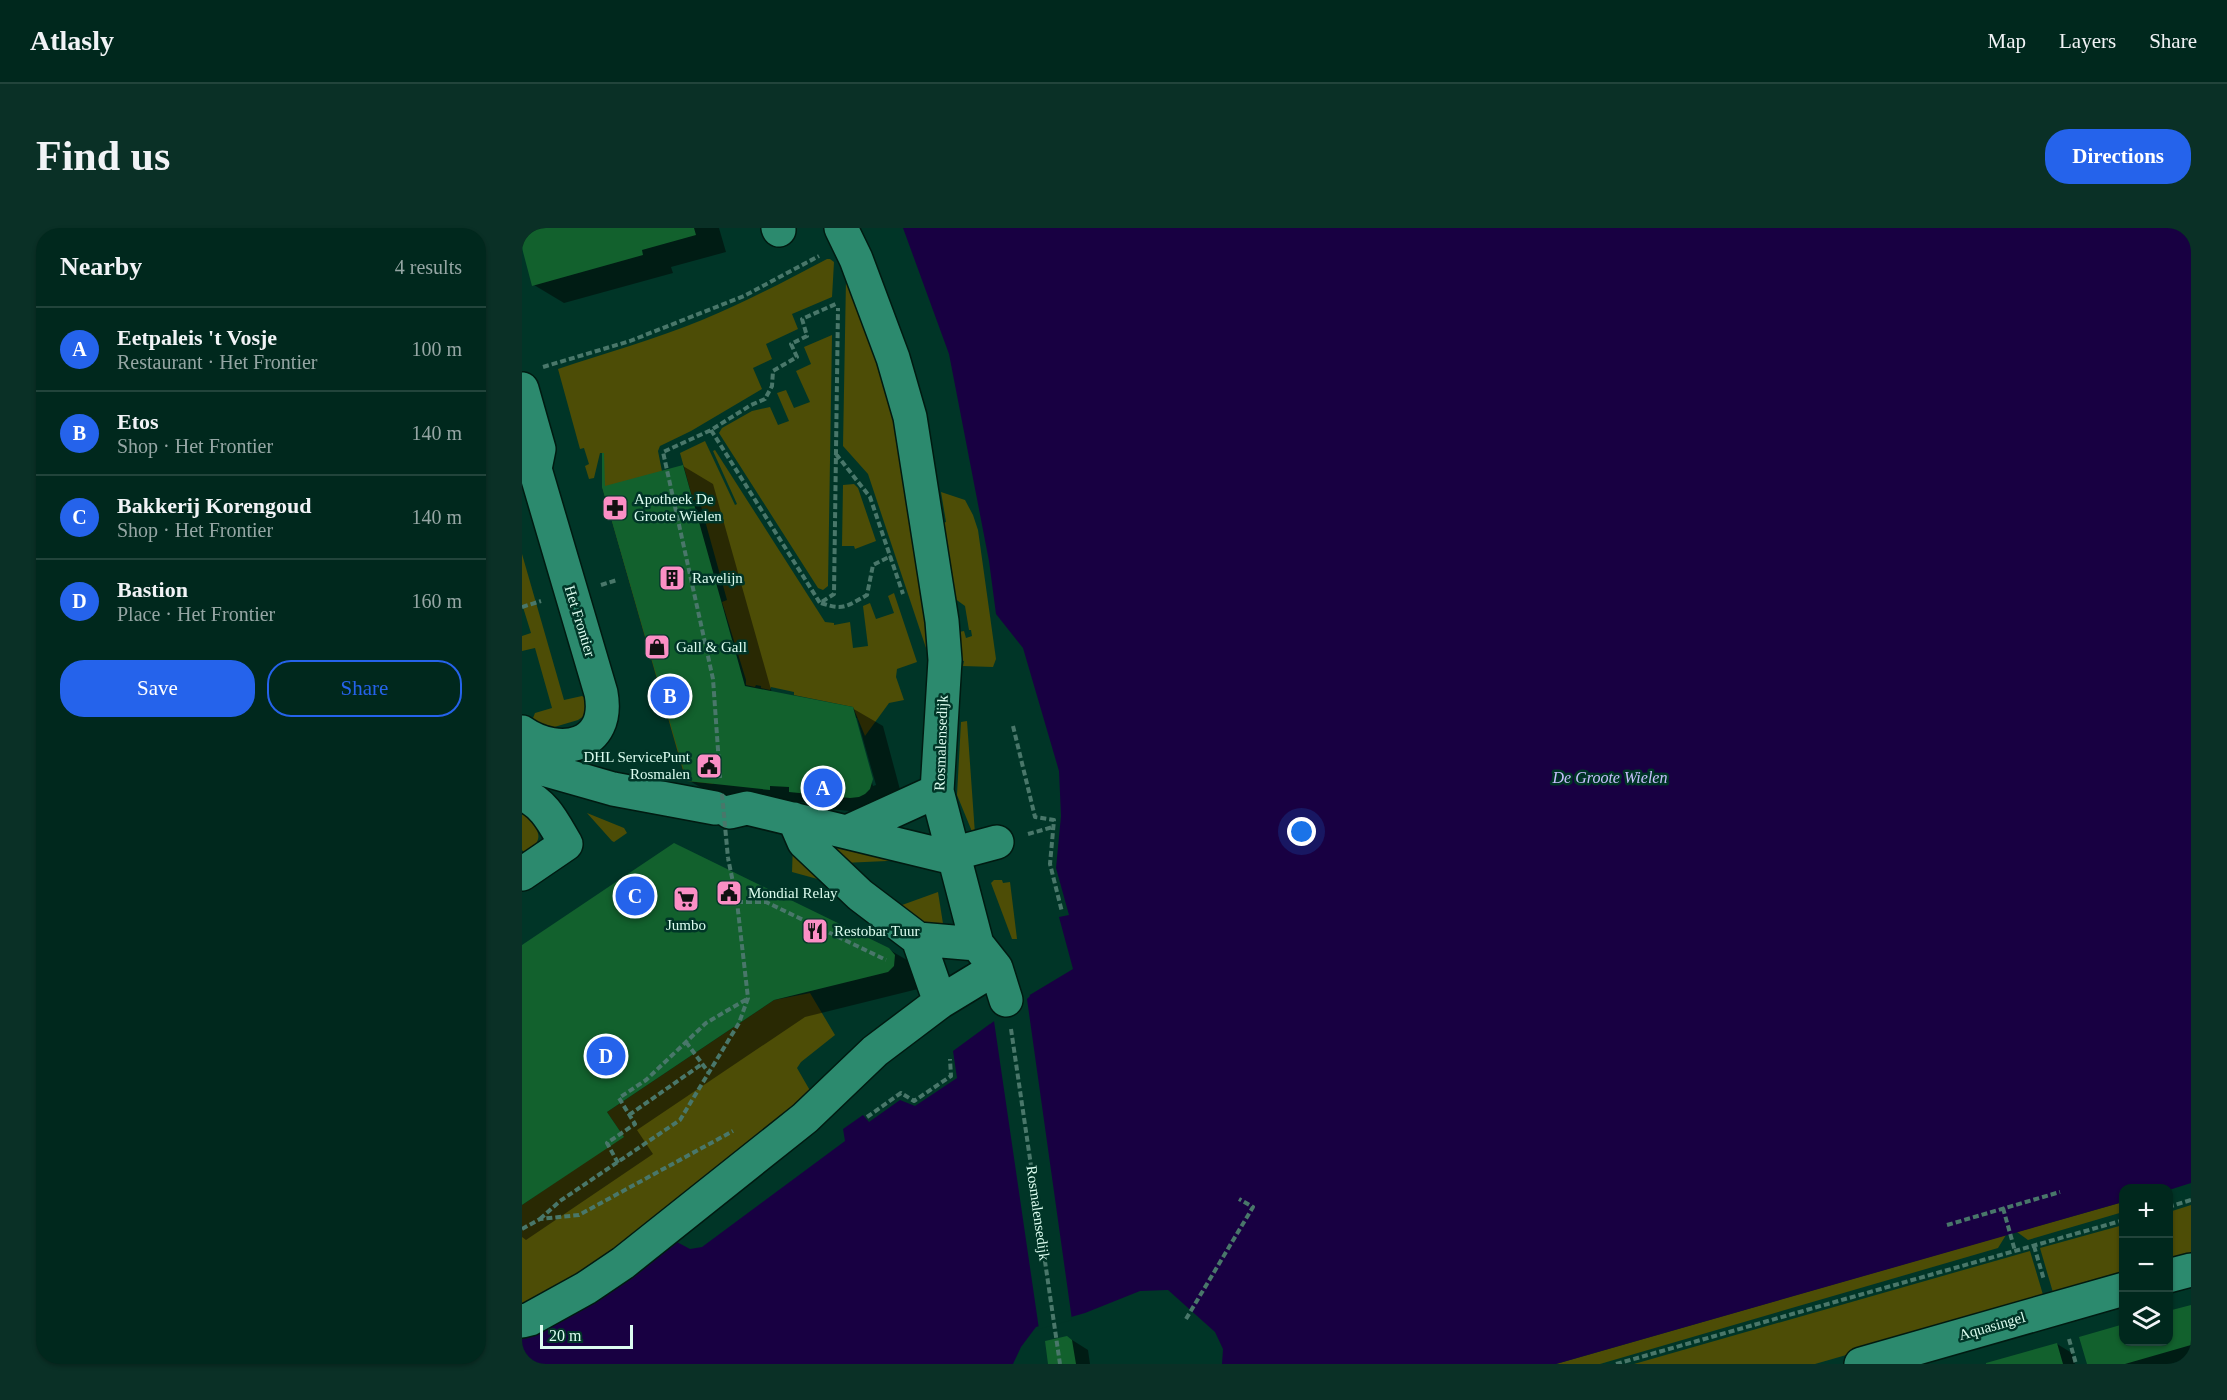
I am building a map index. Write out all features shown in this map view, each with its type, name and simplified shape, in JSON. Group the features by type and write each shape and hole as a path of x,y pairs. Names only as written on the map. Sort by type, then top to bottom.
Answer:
{"street":[{"name":"Rosmalensedijk","path":"844,235 856,259 893,358 910,417 942,621 945,660 937,791 954,855 986,956 1006,1000"},
{"name":"Het Frontier","path":"527,380 539,449 529,470 603,702 600,727 592,736 565,746 542,760"},
{"name":"Het Frontier","path":"522,732 528,736 542,760 613,789 722,799 747,808 945,856 954,855"},
{"path":"522,874 566,844 548,813 529,798 542,760"},
{"path":"847,832 937,791"},
{"path":"794,819 804,842 860,895 918,939 986,956"},
{"path":"954,855 1011,838"},
{"path":"918,939 940,1002"},
{"path":"522,1321 530,1319 586,1288 623,1263 805,1118 875,1051 940,1002 986,956"},
{"path":"2173,1275 2191,1270"},
{"name":"Aquasingel","path":"1861,1364 2119,1290"}],"path":[{"path":"527,380 744,296 844,235"},
{"path":"522,1229 540,1220 560,1201 680,1120 739,1023 748,998 737,902 728,858 712,679 663,452 711,430 765,399 772,386 773,371 797,357 791,344 807,336 802,319 838,303 834,594 820,603"},
{"path":"711,430 820,603 836,609 867,595 873,565 891,556"},
{"path":"835,454 870,497 904,599"},
{"path":"1013,726 1035,817 1054,820 1050,864 1062,912"},
{"path":"1011,838 1053,827"},
{"path":"737,902 766,902 886,960"},
{"path":"618,1163 607,1143 635,1124 619,1098 645,1080 706,1023 748,998"},
{"name":"Rosmalensedijk","path":"1006,1000 1060,1364"},
{"path":"686,1042 709,1073"},
{"path":"867,1117 901,1093 914,1101 951,1076 950,1059"},
{"path":"629,1115 702,1064"},
{"path":"540,1220 579,1215 743,1127"},
{"path":"1947,1224 2060,1192"},
{"path":"1186,1319 1253,1207 1239,1199"},
{"path":"2173,1206 2191,1200"},
{"path":"2003,1208 2015,1251"},
{"path":"1616,1364 2119,1221"}],"shaded area":[{"path":"827,259 834,262 832,297 792,314 798,329 766,344 772,359 753,368 762,389 691,431 660,446 658,451 701,670 713,784 686,781 602,486 602,453 600,453 594,478 589,479 585,466 589,464 584,448 580,449 558,369 702,320"},
{"path":"854,277 910,467 929,657 868,474 843,446 846,279"},
{"path":"832,335 828,586 823,590 818,588 719,433 722,428 752,411 770,407 778,425 789,421 777,393 786,390 794,408 810,402 796,371 811,364 804,347"},
{"path":"705,441 735,505 737,504 713,451 715,450 825,622 834,623 834,625 850,622 853,648 868,646 863,606 870,603 876,619 894,613 888,596 894,593 917,662 897,669 896,677 904,700 889,703 865,736 853,707 794,695 794,692 771,687 770,690 761,688 761,686 746,685 722,602 727,600 699,499 693,500 680,453"},
{"path":"854,484 858,488 876,541 855,549 854,546 842,546 843,485"},
{"path":"941,492 965,500 978,530 996,659 993,667 963,666 964,661 960,660 959,632 964,631 966,638 972,636 965,606 954,598"},
{"path":"522,554 564,700 582,696 585,698 587,707 584,716 578,720 551,728 533,721 535,713 552,708 535,648 522,651 522,636 531,633 522,604"},
{"path":"967,721 975,834 973,834 957,795 961,722"},
{"path":"525,813 538,834 536,843 526,855 522,850 522,815"},
{"path":"587,813 624,828 627,833 614,842 612,841"},
{"path":"815,837 909,860 843,863"},
{"path":"793,844 832,883 792,872"},
{"path":"994,880 1002,880 1003,883 1010,882 1017,939 1012,939 991,883"},
{"path":"938,892 944,930 891,909"},
{"path":"810,993 835,1035 801,1062 797,1068 812,1094 624,1245 522,1309 522,1205 623,1136 607,1112 774,1000"},
{"path":"2119,1203 2119,1213 2028,1240 2017,1232"},
{"path":"2191,1205 2191,1257 2173,1262 2173,1238 2173,1211"},
{"path":"2119,1226 2119,1277 2054,1296 2040,1248"},
{"path":"2006,1235 1998,1248 1600,1364 1556,1364"},
{"path":"2030,1251 2044,1298 1815,1364 1634,1364"}],"water":[{"name":"De Groote Wielen","path":"903,228 2191,228 2191,1183 2173,1189 2173,1184 2119,1184 2119,1203 1556,1364 1222,1364 1223,1349 1215,1332 1168,1290 1140,1291 1085,1313 1036,1327 1021,1347 1013,1364 522,1364 522,1339 577,1312 675,1241 690,1249 702,1247 845,1141 843,1129 863,1115 869,1122 900,1100 915,1106 957,1078 953,1051 1028,996 1073,969 1059,917 1069,915 1056,868 1061,816 1059,771 1023,648 996,614 989,561 949,354"}],"pier":[{"path":"1028,993 1072,1320 1039,1329 994,1021 990,1024"}],"building":[{"path":"522,228 694,228 696,235 642,250 643,255 532,286 522,248"},
{"name":"Ravelijn","path":"602,453 604,453 605,486 683,465 745,686 853,707 873,779 870,789 865,794 850,798 789,792 789,787 770,786 770,790 687,781 602,487"},
{"path":"674,843 889,948 895,955 894,966 888,972 774,1000 607,1112 624,1137 522,1205 522,945"},
{"path":"2191,1305 2191,1345 2125,1364 2087,1364 2079,1337 2119,1325 2119,1346 2173,1346 2173,1310"},
{"path":"1067,1336 1072,1340 1076,1364 1048,1364 1045,1341"},
{"path":"2057,1343 2063,1364 1986,1364 1986,1363"}],"place":[{"name":"Apotheek De Groote Wielen","path":"615,508"},
{"name":"Ravelijn","path":"672,578"},
{"name":"Gall & Gall","path":"657,647"},
{"name":"Etos","path":"670,696"},
{"name":"DHL ServicePunt Rosmalen","path":"709,766"},
{"name":"Eetpaleis 't Vosje","path":"823,788"},
{"name":"Mondial Relay","path":"729,893"},
{"name":"Bakkerij Korengoud","path":"635,896"},
{"name":"Jumbo","path":"686,899"},
{"name":"Restobar Tuur","path":"815,931"},
{"name":"Bastion","path":"606,1056"}]}
